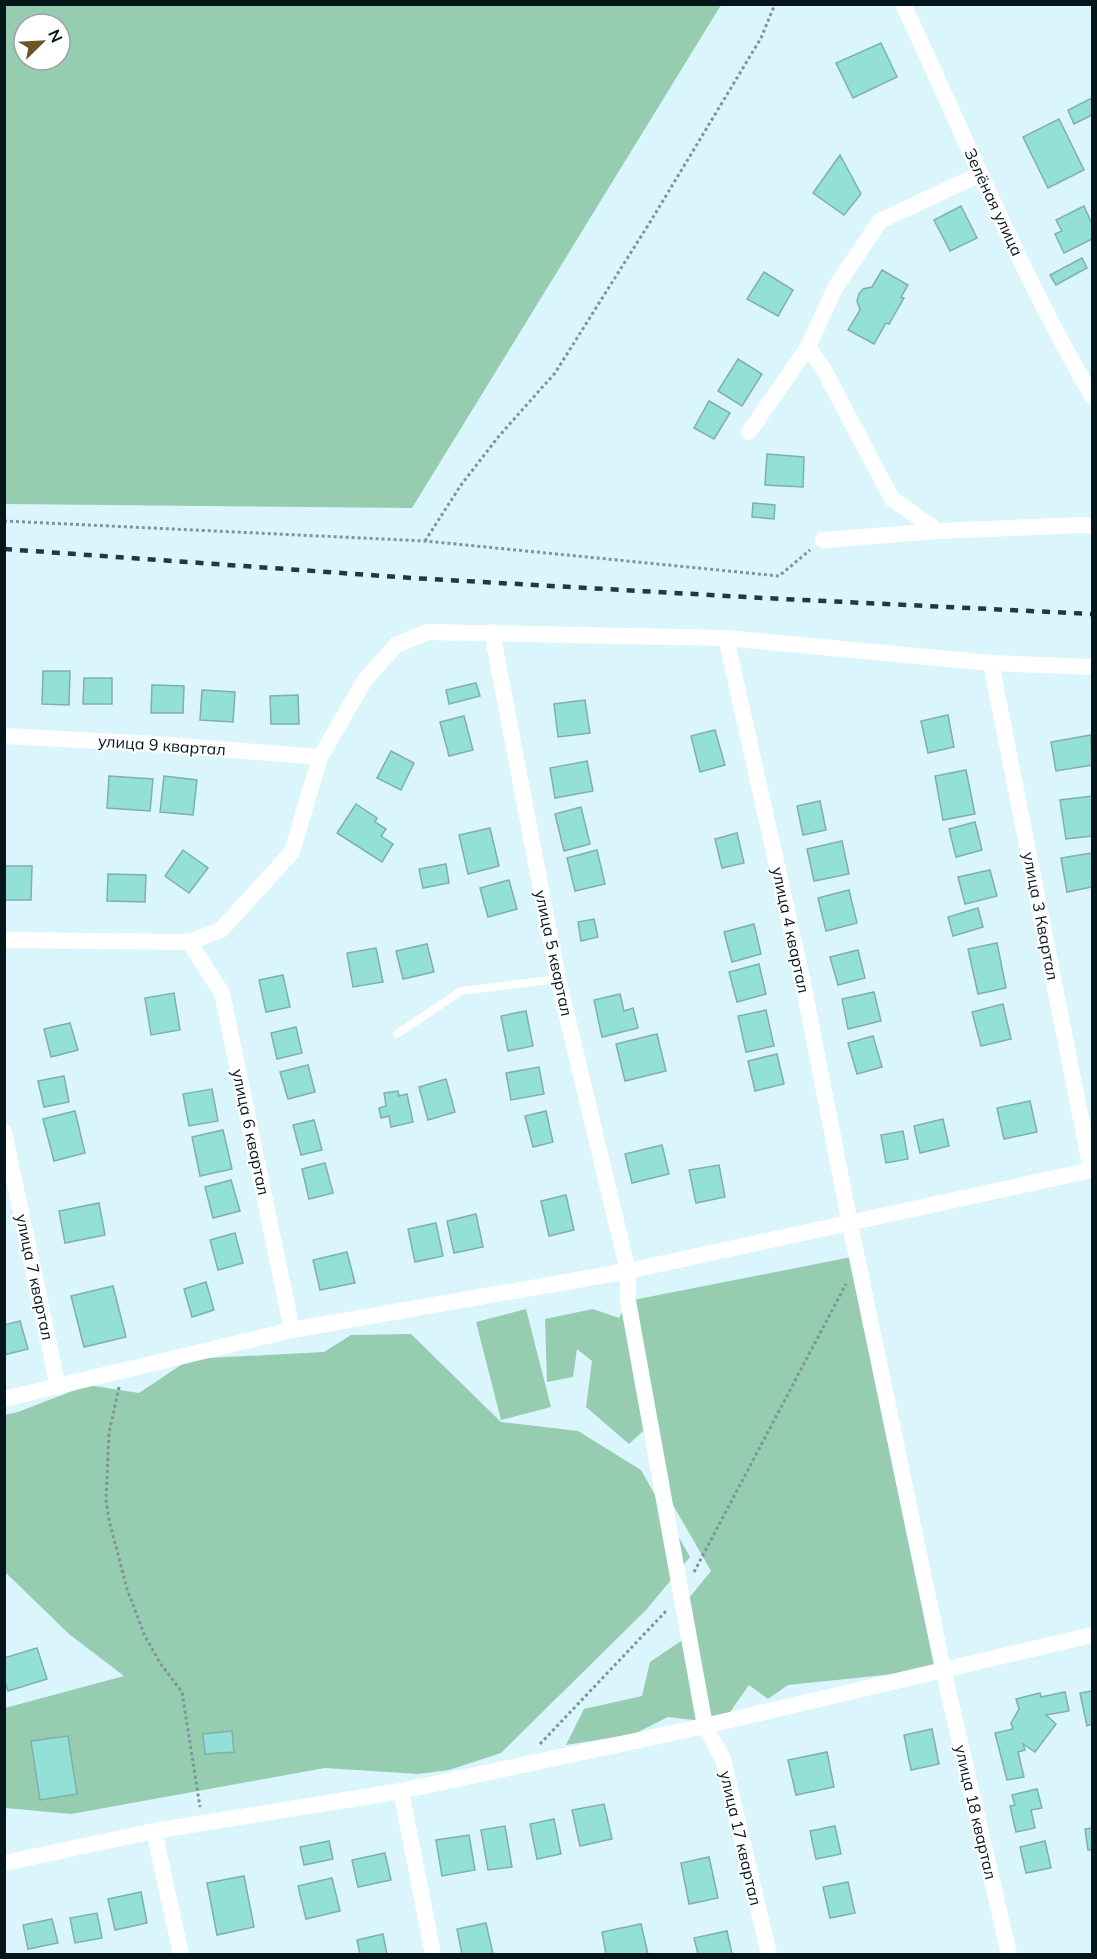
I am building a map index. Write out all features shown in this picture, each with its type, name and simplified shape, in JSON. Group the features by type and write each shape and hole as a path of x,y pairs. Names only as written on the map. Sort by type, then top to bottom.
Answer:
{"street":[{"name":"Зелёная улица","path":"903,4 980,174 1060,341 1092,396"},
{"path":"749,432 808,347 835,288 880,221 980,174"},
{"path":"808,347 824,370 891,499 938,531"},
{"path":"823,540 938,531 1092,526"},
{"path":"4,940 189,942 221,930 292,852 320,757 365,680 396,645 427,632 726,638 990,663 1092,667"},
{"name":"улица 5 квартал","path":"492,632 558,979 628,1271 628,1300 653,1448 682,1594"},
{"name":"улица 4 квартал","path":"726,638 801,973 858,1261"},
{"name":"улица 3 Квартал","path":"990,663 1092,1173"},
{"name":"улица 9 квартал","path":"4,736 156,744 320,757"},
{"name":"улица 6 квартал","path":"189,942 222,993 292,1330"},
{"name":"улица 7 квартал","path":"4,1132 58,1387"},
{"path":"4,1399 292,1330 628,1271 1092,1173"},
{"name":"улица 18 квартал","path":"858,1261 943,1669 1009,1954"},
{"name":"улица 17 квартал","path":"682,1594 705,1726 723,1759 769,1954"},
{"path":"4,1863 154,1832 401,1791 705,1726 1092,1635"},
{"path":"401,1791 433,1954"},
{"path":"154,1832 181,1954"}],"lane":[{"path":"397,1034 461,991 558,979"}],"path":[{"path":"425,541 461,485 499,436 555,373 652,219 760,38 775,4"},
{"path":"4,521 425,541 779,576 823,540"},
{"path":"519,1766 682,1594 858,1261"},
{"path":"122,1372 109,1433 106,1500 109,1520 127,1589 144,1634 160,1663 182,1692 202,1824"}],"green space":[{"path":"5,4 721,4 412,508 5,504"},
{"path":"857,1256 943,1669 788,1685 768,1699 749,1685 730,1712 694,1720 668,1717 634,1734 566,1745 584,1709 642,1696 650,1662 681,1641 689,1598 711,1571 665,1491 643,1431 629,1444 586,1407 592,1361 577,1349 573,1377 547,1382 545,1319 593,1309 619,1318 628,1301"},
{"path":"526,1309 551,1407 501,1420 476,1322"},
{"path":"411,1334 501,1422 578,1431 641,1470 690,1557 646,1610 501,1753 449,1770 418,1774 325,1768 71,1814 5,1808 5,1708 124,1676 69,1634 5,1572 4,1415 18,1412 88,1385 139,1393 190,1359 324,1352 351,1335"}],"building":[{"path":"881,43 897,77 853,98 836,63"},
{"path":"1092,98 1092,115 1074,124 1068,110"},
{"path":"1059,119 1084,170 1048,188 1023,137"},
{"path":"840,155 861,194 844,215 813,193"},
{"path":"961,206 977,238 950,251 934,220"},
{"path":"1084,206 1092,224 1092,239 1064,253 1055,234 1062,231 1056,220"},
{"path":"1082,258 1087,268 1056,285 1050,275"},
{"path":"882,270 908,285 901,297 904,298 874,344 848,330 860,310 857,301 859,294 863,289 872,287"},
{"path":"764,272 793,290 778,316 747,299"},
{"path":"738,359 762,374 742,406 718,391"},
{"path":"709,401 730,413 714,439 694,428"},
{"path":"767,454 804,457 803,487 765,485"},
{"path":"753,503 775,505 774,519 752,517"},
{"path":"43,671 70,671 69,705 42,704"},
{"path":"84,678 112,678 112,704 83,704"},
{"path":"476,683 480,696 449,704 446,690"},
{"path":"152,685 184,686 183,713 151,713"},
{"path":"202,690 235,692 233,722 200,720"},
{"path":"298,695 299,724 271,724 270,696"},
{"path":"585,700 590,733 558,737 554,704"},
{"path":"948,715 954,747 928,753 921,721"},
{"path":"464,716 473,750 449,756 440,722"},
{"path":"715,730 725,765 700,772 691,736"},
{"path":"1091,735 1092,765 1056,771 1051,742"},
{"path":"391,751 414,763 401,790 377,778"},
{"path":"587,761 593,791 555,798 550,768"},
{"path":"966,770 975,814 943,820 935,776"},
{"path":"109,776 153,779 150,811 107,808"},
{"path":"164,776 197,780 193,815 160,812"},
{"path":"1092,796 1092,836 1066,839 1060,800"},
{"path":"820,801 826,830 803,835 797,806"},
{"path":"356,804 377,818 375,822 386,829 381,836 393,844 382,862 337,833"},
{"path":"581,807 590,844 564,851 555,814"},
{"path":"975,822 982,850 956,857 949,829"},
{"path":"490,828 499,866 468,874 459,835"},
{"path":"737,833 744,863 722,868 715,839"},
{"path":"842,841 849,874 814,881 807,849"},
{"path":"183,850 208,868 189,893 165,876"},
{"path":"597,850 605,884 575,891 567,858"},
{"path":"1092,853 1092,887 1067,892 1061,858"},
{"path":"446,864 449,883 423,888 419,869"},
{"path":"4,866 32,866 31,900 4,900"},
{"path":"990,870 997,896 965,904 958,877"},
{"path":"108,874 146,875 145,902 107,901"},
{"path":"509,880 517,909 488,917 480,888"},
{"path":"849,890 857,923 826,931 818,898"},
{"path":"978,908 983,927 953,936 948,917"},
{"path":"594,919 598,937 581,941 578,922"},
{"path":"754,924 761,954 732,962 724,932"},
{"path":"997,943 1006,988 978,994 968,949"},
{"path":"427,944 434,972 403,979 396,951"},
{"path":"376,948 383,982 353,987 347,953"},
{"path":"858,950 865,978 838,985 830,957"},
{"path":"759,964 766,994 737,1002 729,972"},
{"path":"283,975 290,1007 266,1012 259,980"},
{"path":"874,992 881,1021 848,1029 842,999"},
{"path":"174,993 180,1030 151,1035 145,998"},
{"path":"620,994 624,1011 633,1008 638,1028 602,1037 594,1000"},
{"path":"1003,1004 1011,1039 981,1046 972,1012"},
{"path":"766,1010 774,1046 746,1052 738,1016"},
{"path":"526,1011 533,1046 508,1051 501,1016"},
{"path":"70,1023 78,1050 51,1057 44,1029"},
{"path":"296,1027 302,1053 277,1059 271,1033"},
{"path":"657,1034 666,1071 625,1081 616,1044"},
{"path":"873,1036 882,1067 857,1074 848,1043"},
{"path":"777,1054 784,1084 755,1091 748,1061"},
{"path":"308,1065 315,1092 288,1099 280,1072"},
{"path":"539,1067 544,1094 511,1100 506,1073"},
{"path":"64,1076 69,1102 44,1107 38,1081"},
{"path":"446,1079 455,1112 428,1120 419,1087"},
{"path":"212,1089 218,1121 189,1126 183,1094"},
{"path":"398,1091 399,1096 407,1094 413,1122 391,1127 389,1116 381,1118 379,1108 386,1106 384,1093"},
{"path":"1030,1101 1037,1132 1004,1139 997,1108"},
{"path":"75,1111 85,1153 54,1161 43,1119"},
{"path":"546,1111 553,1142 533,1147 525,1116"},
{"path":"943,1119 949,1146 920,1153 914,1126"},
{"path":"314,1120 322,1150 301,1155 293,1125"},
{"path":"223,1130 232,1169 200,1176 192,1137"},
{"path":"903,1131 908,1159 886,1163 881,1135"},
{"path":"662,1145 669,1174 632,1183 625,1154"},
{"path":"325,1163 333,1193 309,1199 302,1169"},
{"path":"719,1165 725,1197 696,1203 689,1170"},
{"path":"231,1180 240,1211 213,1218 205,1187"},
{"path":"566,1195 574,1230 549,1236 541,1201"},
{"path":"99,1203 105,1235 65,1243 59,1211"},
{"path":"476,1214 483,1247 454,1253 447,1221"},
{"path":"436,1223 443,1256 415,1262 408,1229"},
{"path":"235,1233 243,1263 218,1270 210,1240"},
{"path":"347,1252 355,1283 320,1290 313,1260"},
{"path":"206,1282 214,1310 192,1317 184,1289"},
{"path":"113,1286 126,1337 84,1347 71,1296"},
{"path":"20,1321 28,1349 4,1355 4,1325"},
{"path":"37,1648 47,1679 8,1691 4,1679 4,1658"},
{"path":"1092,1691 1092,1724 1087,1726 1080,1693"},
{"path":"1065,1692 1069,1711 1046,1715 1056,1724 1035,1752 1023,1744 1025,1750 1018,1752 1024,1777 1007,1780 995,1733 1013,1729 1011,1723 1019,1709 1016,1699 1040,1693 1041,1697"},
{"path":"932,1729 939,1764 911,1770 904,1735"},
{"path":"232,1731 234,1752 205,1754 203,1734"},
{"path":"68,1736 77,1794 40,1800 31,1741"},
{"path":"827,1752 834,1787 796,1795 788,1760"},
{"path":"1037,1789 1042,1808 1031,1810 1035,1828 1016,1832 1010,1806 1015,1805 1012,1795"},
{"path":"604,1804 612,1839 580,1846 572,1810"},
{"path":"554,1819 561,1854 537,1859 530,1824"},
{"path":"505,1826 512,1867 488,1870 481,1830"},
{"path":"835,1826 841,1854 816,1859 810,1831"},
{"path":"1092,1828 1092,1850 1088,1850 1085,1829"},
{"path":"469,1835 475,1870 442,1876 436,1840"},
{"path":"329,1841 333,1859 304,1865 300,1847"},
{"path":"1045,1841 1051,1868 1026,1873 1020,1847"},
{"path":"385,1853 391,1880 358,1887 352,1860"},
{"path":"709,1857 718,1898 689,1904 681,1863"},
{"path":"244,1876 254,1927 217,1935 207,1883"},
{"path":"332,1878 340,1911 306,1919 298,1886"},
{"path":"848,1882 855,1913 830,1918 823,1887"},
{"path":"141,1892 147,1923 115,1930 108,1899"},
{"path":"97,1913 102,1938 75,1943 70,1918"},
{"path":"52,1919 58,1943 28,1949 23,1925"},
{"path":"486,1923 493,1954 462,1954 457,1929"},
{"path":"641,1924 648,1954 606,1954 602,1932"},
{"path":"727,1931 732,1954 698,1954 694,1938"},
{"path":"383,1934 387,1954 360,1954 357,1940"}],"railway":[{"path":"4,549 412,578 1092,614"}]}
